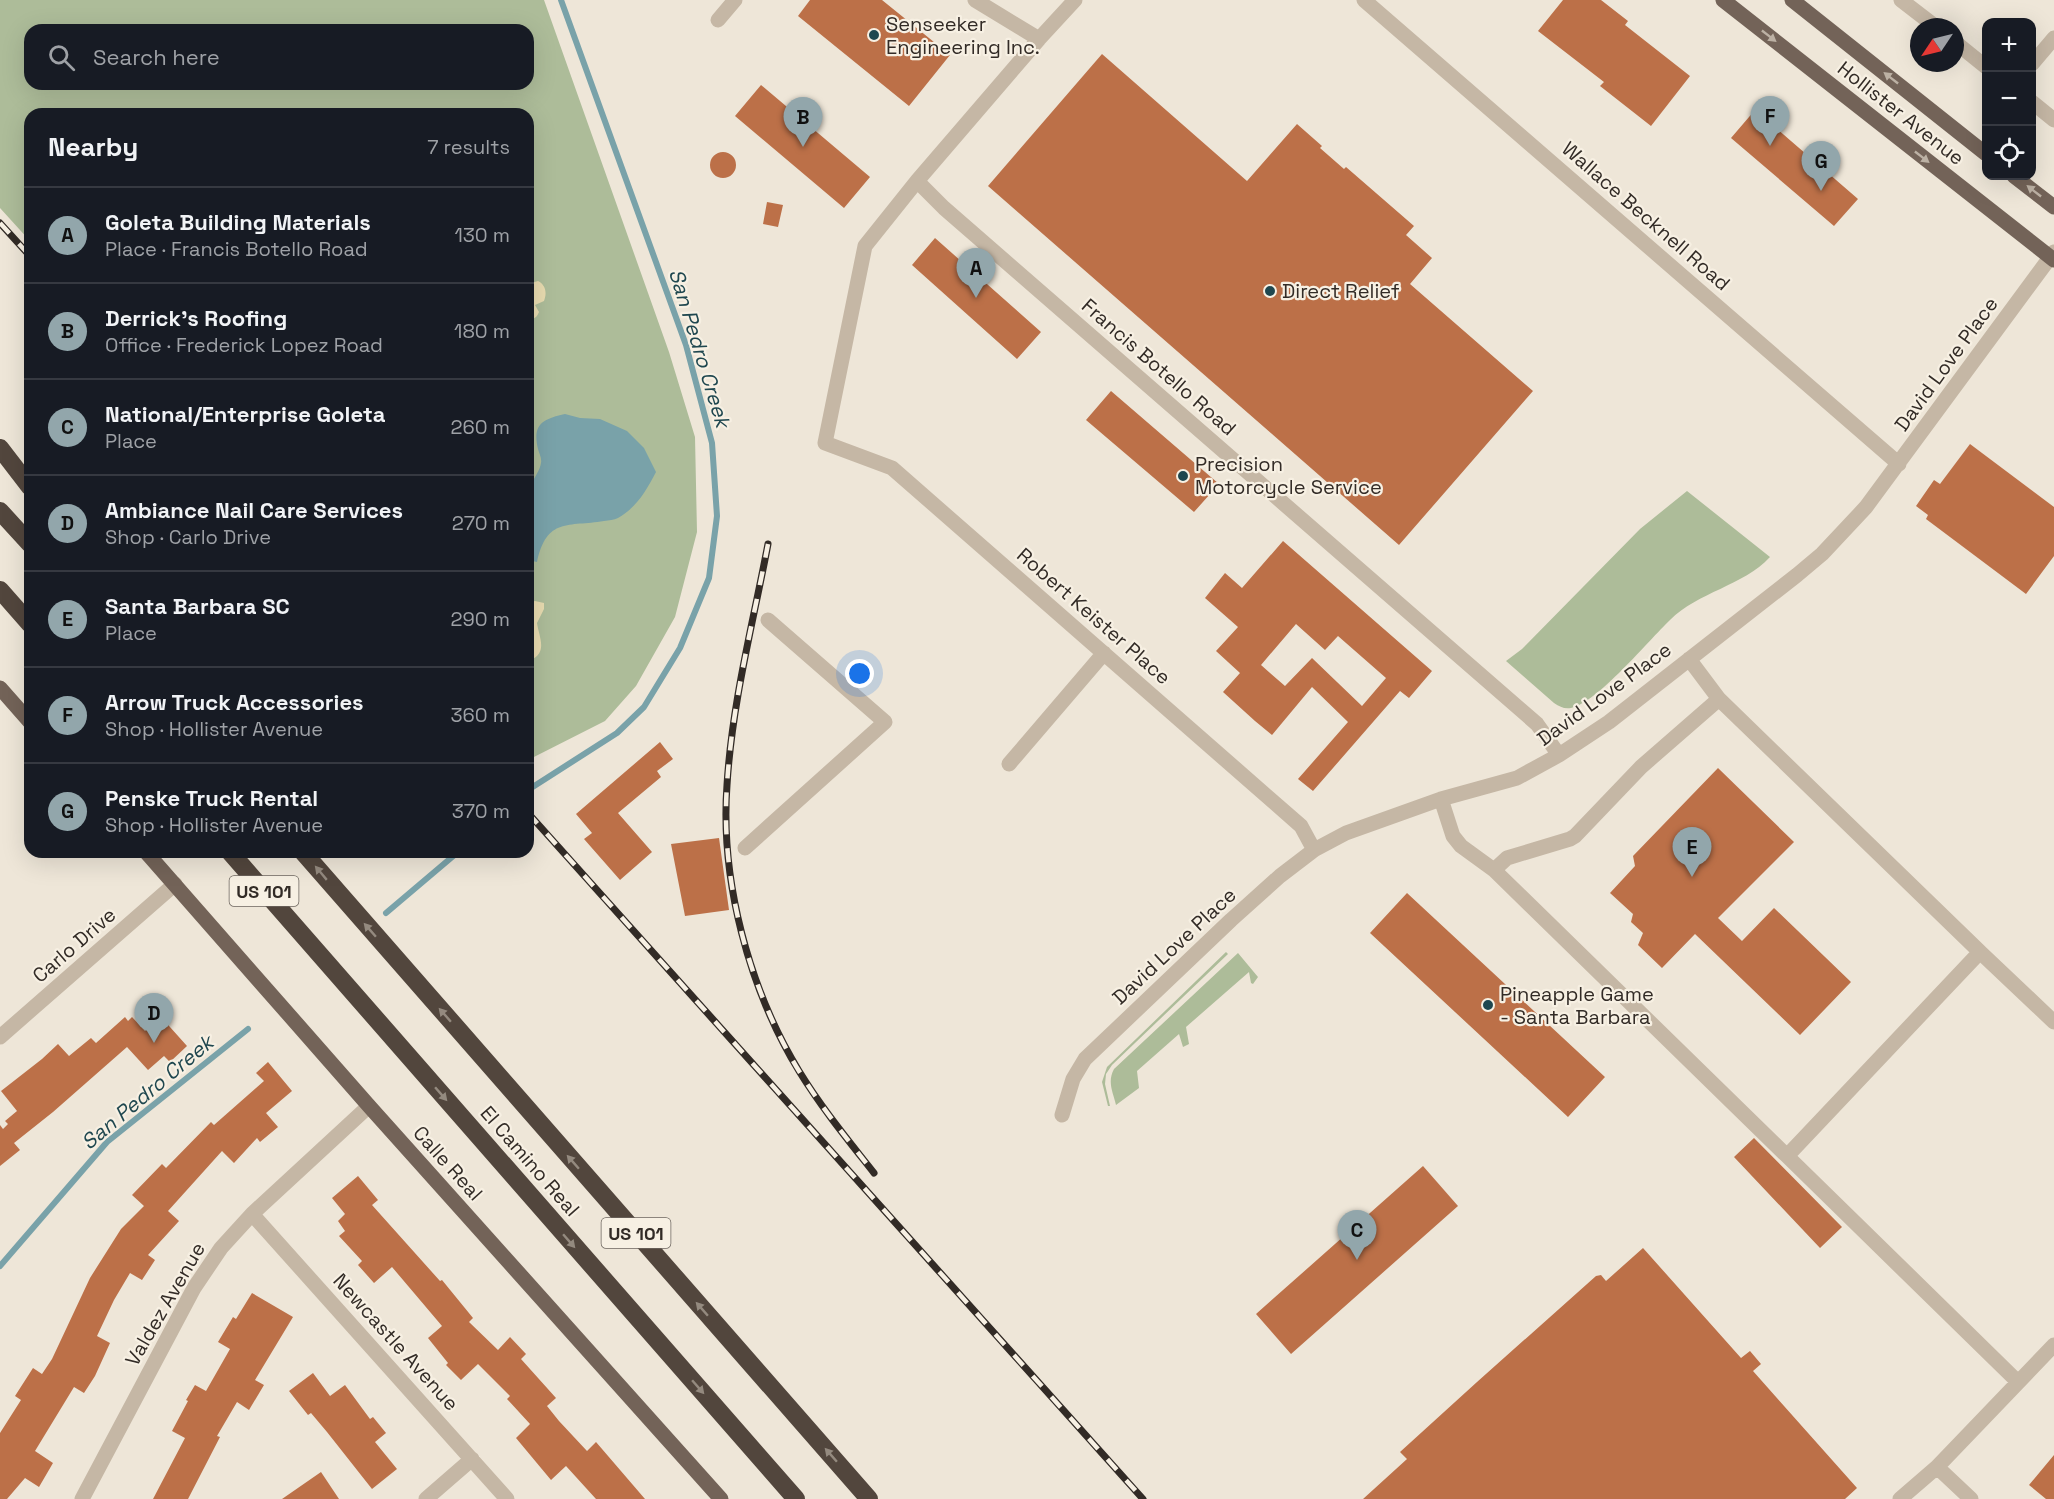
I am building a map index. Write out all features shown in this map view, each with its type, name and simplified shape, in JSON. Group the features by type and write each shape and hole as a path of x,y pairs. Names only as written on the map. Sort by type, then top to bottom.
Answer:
{"highway":[{"path":"0,448 24,479"},
{"path":"0,511 24,537"},
{"path":"0,590 24,617"},
{"name":"El Camino Real","path":"235,858 796,1499"},
{"name":"El Camino Real","path":"308,858 869,1499"}],"main road":[{"name":"Hollister Avenue","path":"1723,0 2053,256"},
{"name":"Hollister Avenue","path":"1792,0 1982,151"},
{"path":"2019,180 2054,207"},
{"path":"0,688 24,715"},
{"name":"Calle Real","path":"151,858 369,1106 721,1499"}],"street":[{"path":"718,20 735,0"},
{"path":"975,0 1039,39"},
{"path":"917,181 1075,0"},
{"name":"Wallace Becknell Road","path":"1364,0 1899,464"},
{"path":"1901,0 1924,18"},
{"path":"2036,58 2054,38"},
{"path":"1964,49 1982,64"},
{"path":"2036,106 2054,120"},
{"name":"Robert Keister Place","path":"917,181 865,246 825,443 892,468 1301,826 1314,850"},
{"name":"Francis Botello Road","path":"917,181 939,203 1537,724 1559,755"},
{"name":"David Love Place","path":"1062,1115 1073,1079 1085,1059 1231,920 1280,876 1314,850 1346,833 1441,799 1516,778 1559,755 1609,722 1822,554 1866,507 2053,256"},
{"path":"745,848 885,722 768,620"},
{"path":"1010,764 1104,653"},
{"path":"1689,659 1719,699 2054,1022"},
{"path":"1494,870 1508,858 1575,836 1641,767 1719,699"},
{"path":"1441,799 1453,836 1461,846 1494,870 2018,1382"},
{"name":"Carlo Drive","path":"0,1037 175,884"},
{"path":"1787,1156 1980,952"},
{"name":"Valdez Avenue","path":"82,1499 194,1288 221,1248 252,1214 369,1106"},
{"name":"Newcastle Avenue","path":"252,1214 507,1499"},
{"path":"1900,1499 1937,1467 2054,1345"},
{"path":"426,1499 472,1459"},
{"path":"1937,1467 1971,1499"}],"green space":[{"path":"0,0 544,0 669,352 695,437 697,532 675,617 636,686 605,721 534,757 534,108 24,108 24,234 0,208"},
{"path":"1687,491 1770,557 1747,575 1681,610 1622,670 1582,704 1564,708 1556,704 1506,661 1522,649 1640,529"},
{"path":"1226,952 1228,954 1112,1065 1106,1074 1105,1084 1110,1106 1108,1106 1102,1082 1107,1067"},
{"path":"1238,953 1258,977 1253,984 1249,972 1186,1027 1189,1044 1183,1047 1179,1034 1137,1071 1139,1088 1116,1105 1111,1083 1114,1069"}],"sand":[{"path":"534,282 541,283 546,292 544,301 535,305 539,312 534,318"},
{"path":"534,601 544,603 544,609 537,623 541,648 534,658"}],"water":[{"path":"565,414 580,418 600,419 627,431 644,448 656,472 645,492 625,514 613,520 570,525 553,531 541,548 537,562 534,561 534,479 541,461 537,434 541,424"}],"building":[{"path":"810,0 882,0 950,55 909,106 798,16"},
{"path":"1563,0 1601,0 1628,21 1625,25 1690,76 1651,126 1600,86 1604,82 1538,31"},
{"path":"1102,54 1247,181 1297,124 1344,169 1346,167 1414,226 1406,235 1432,258 1410,284 1533,391 1399,545 988,186"},
{"path":"761,85 870,177 844,208 735,116"},
{"path":"1755,110 1858,199 1834,226 1731,138"},
{"path":"723,152 732,156 736,165 732,174 723,178 714,174 710,165 714,156"},
{"path":"767,202 783,205 778,227 763,224"},
{"path":"935,238 1041,332 1017,359 912,265"},
{"path":"1111,391 1219,484 1194,512 1086,420"},
{"path":"1970,444 2054,507 2054,556 2026,594 1926,519 1928,515 1916,506 1934,480 1940,484"},
{"path":"1283,541 1432,671 1409,698 1400,691 1313,791 1298,779 1348,722 1312,687 1272,735 1223,692 1240,673 1216,651 1238,627 1205,598 1225,573 1242,588","holes":["1296,624 1325,650 1338,636 1386,678 1362,706 1312,658 1285,686 1261,665"]},
{"path":"660,742 673,759 657,771 661,777 618,813 652,852 620,880 584,839 592,833 576,814"},
{"path":"1718,768 1794,842 1718,918 1742,941 1774,908 1851,982 1800,1035 1695,934 1662,968 1638,945 1643,933 1631,922 1633,914 1610,893 1635,866 1633,856"},
{"path":"719,838 729,910 685,916 671,844"},
{"name":"Pineapple Game - Santa Barbara","path":"1407,893 1605,1077 1568,1117 1370,933"},
{"path":"125,1017 128,1021 132,1017 145,1031 161,1017 187,1046 170,1062 164,1056 148,1070 127,1047 14,1143 20,1150 0,1166 0,1125 3,1129 8,1124 5,1121 17,1111 1,1091 58,1044 69,1056 91,1038 96,1043"},
{"path":"268,1062 292,1091 266,1113 278,1127 260,1142 257,1138 234,1163 222,1151 168,1211 179,1221 148,1255 155,1260 142,1280 130,1273 97,1336 110,1343 95,1376 84,1393 74,1387 35,1451 53,1463 39,1487 25,1478 7,1499 0,1499 0,1433 21,1400 15,1396 33,1368 42,1374 52,1359 90,1278 121,1229 144,1206 132,1195 162,1164 166,1168 211,1122 214,1125 264,1081 256,1073"},
{"path":"1754,1138 1842,1227 1820,1248 1734,1157"},
{"path":"1423,1166 1458,1206 1291,1354 1256,1314"},
{"path":"358,1176 378,1200 372,1205 440,1281 442,1280 473,1318 469,1322 498,1350 510,1337 526,1354 521,1359 556,1398 547,1406 559,1421 587,1451 596,1442 645,1499 596,1499 566,1466 551,1480 516,1438 530,1424 507,1399 510,1396 478,1364 461,1380 446,1365 448,1363 428,1338 442,1326 392,1267 374,1283 358,1265 362,1261 339,1236 345,1231 338,1221 345,1214 332,1198"},
{"path":"1643,1248 1741,1358 1750,1351 1761,1364 1753,1371 1857,1488 1845,1499 1363,1499 1407,1459 1400,1452 1477,1382 1596,1276 1601,1275 1606,1281"},
{"path":"252,1293 293,1317 255,1380 264,1385 249,1410 237,1402 217,1436 220,1437 188,1499 153,1499 185,1438 172,1431 188,1401 186,1400 195,1385 206,1391 230,1349 218,1342 233,1317 236,1319"},
{"path":"313,1373 330,1396 345,1385 370,1419 373,1417 386,1433 375,1442 397,1469 372,1489 311,1413 308,1415 289,1391"},
{"path":"2054,1455 2054,1499 2046,1499 2029,1485"},
{"path":"321,1472 339,1499 282,1499"}],"waterway":[{"name":"San Pedro Creek","path":"534,786 617,733 644,707 680,648 709,578 717,516 712,443 686,345 561,0"},
{"name":"San Pedro Creek","path":"386,913 451,858"},
{"name":"San Pedro Creek","path":"0,1266 107,1142 248,1029"}],"railway":[{"path":"0,223 24,249"},
{"path":"768,544 738,694 727,785 728,858 734,896 752,970 781,1039 816,1097 874,1173"},
{"path":"534,820 1143,1499"}],"place":[{"name":"Senseeker Engineering Inc.","path":"874,35"},
{"name":"Arrow Truck Accessories","path":"1770,146"},
{"name":"Derrick's Roofing","path":"803,147"},
{"name":"Penske Truck Rental","path":"1821,191"},
{"name":"Direct Relief","path":"1270,291"},
{"name":"Goleta Building Materials","path":"976,298"},
{"name":"Precision Motorcycle Service","path":"1183,476"},
{"name":"Santa Barbara SC","path":"1692,877"},
{"name":"Pineapple Game - Santa Barbara","path":"1488,1005"},
{"name":"Ambiance Nail Care Services","path":"154,1043"},
{"name":"National/Enterprise Goleta","path":"1357,1260"}]}
